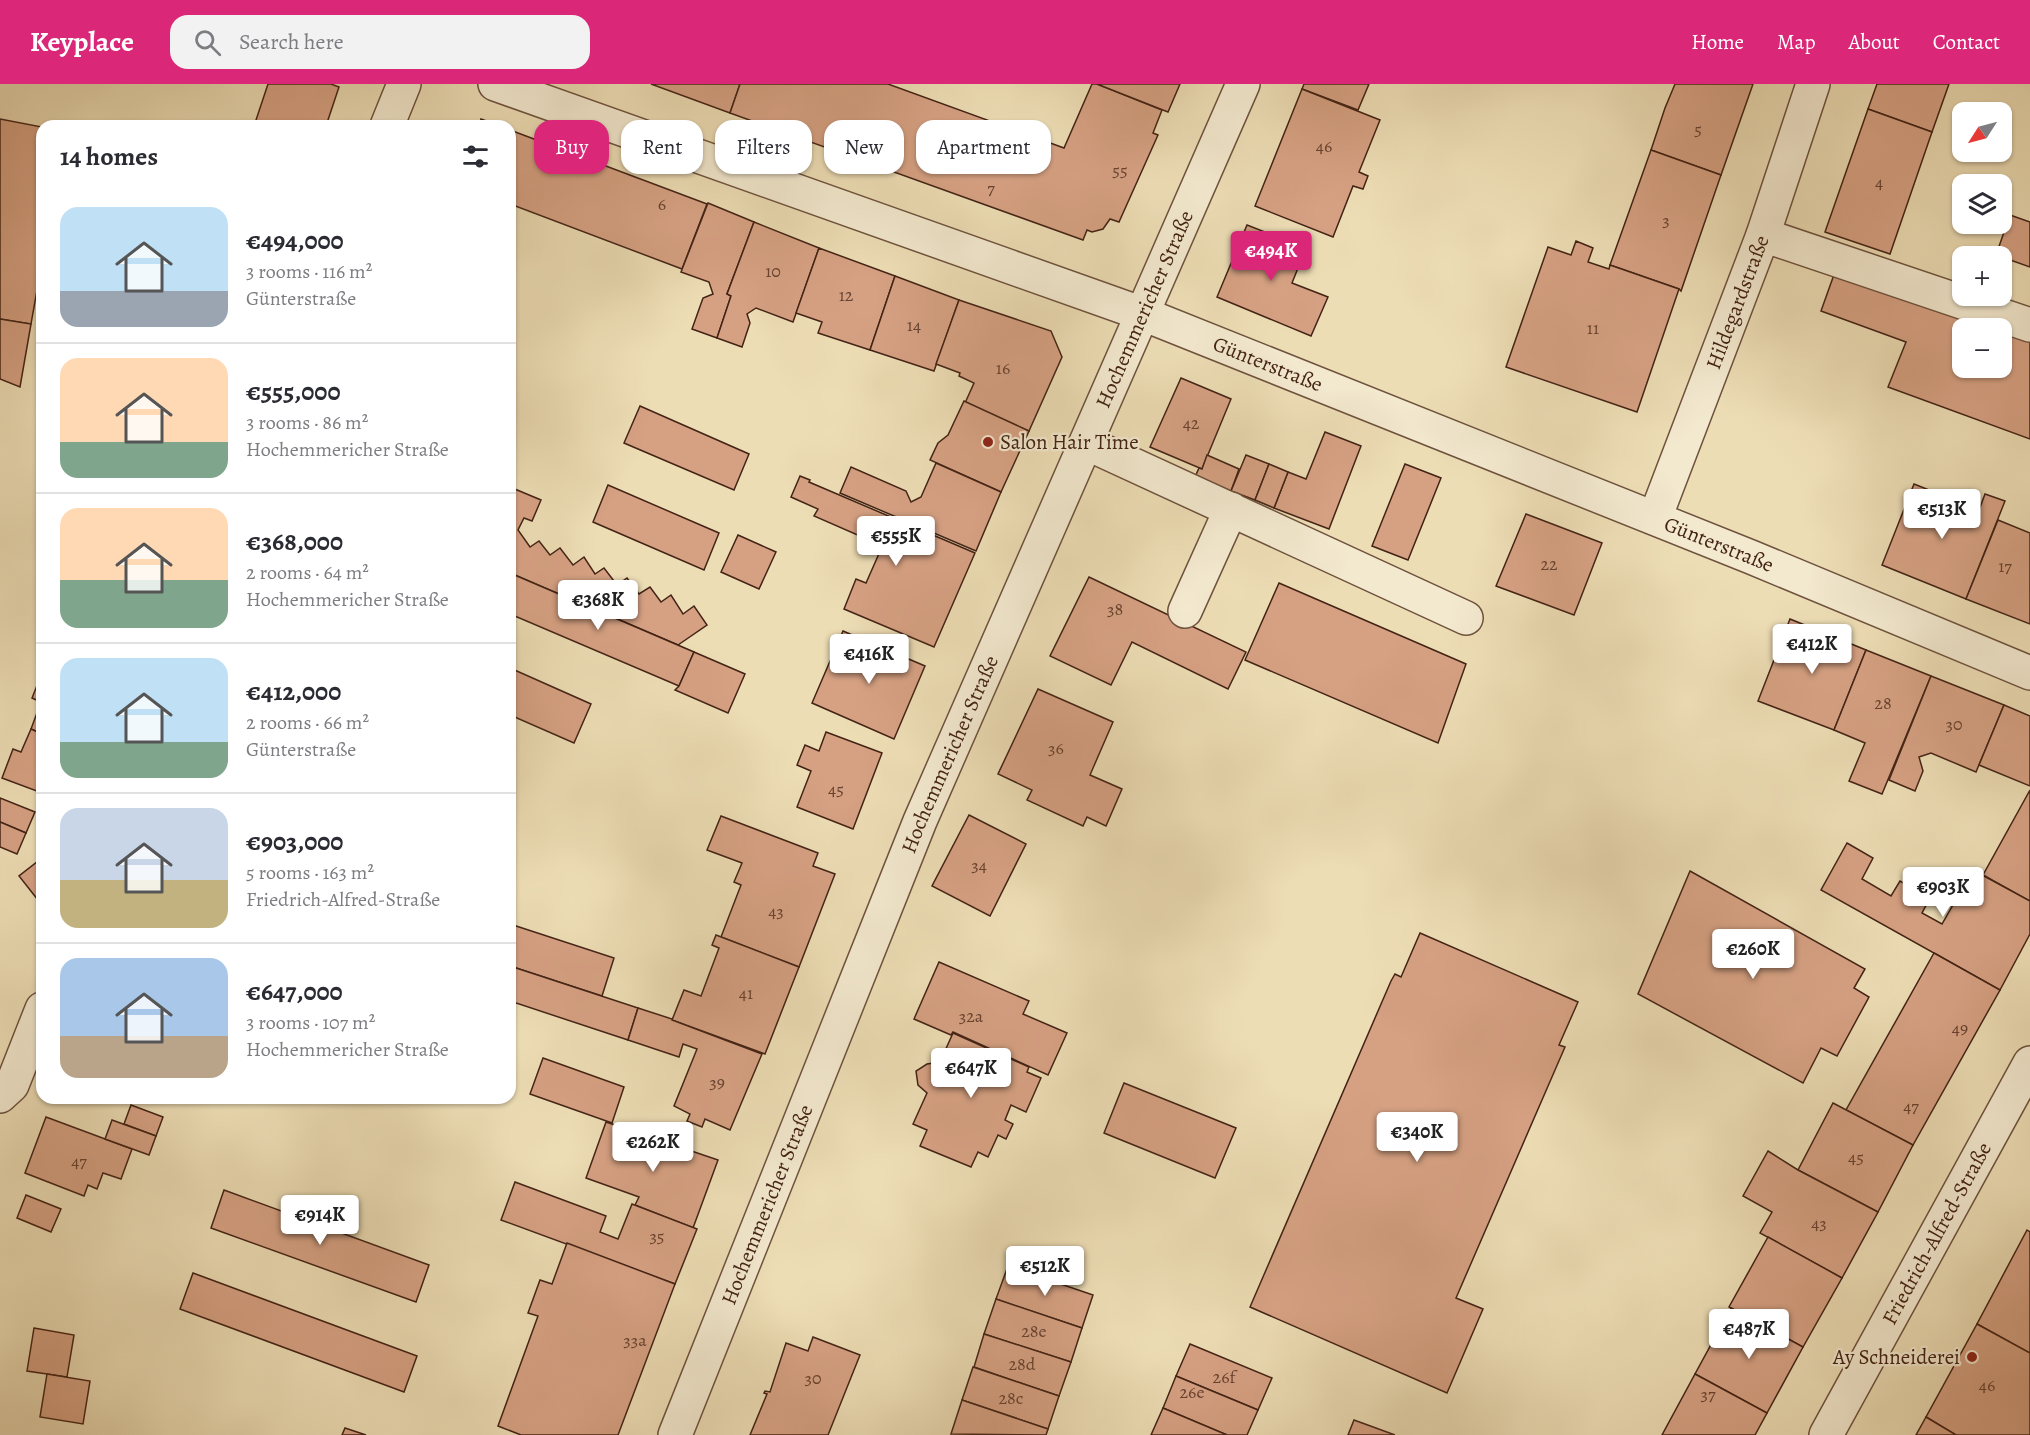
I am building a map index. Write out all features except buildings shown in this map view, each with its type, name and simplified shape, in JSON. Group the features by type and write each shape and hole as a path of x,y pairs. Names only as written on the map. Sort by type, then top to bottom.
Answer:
{"street":[{"path":"389,120 404,84"},
{"name":"Günterstraße","path":"495,84 1143,314 1656,518 2030,673"},
{"name":"Hochemmericher Straße","path":"675,1435 920,821 1243,84"},
{"name":"Hildegardstraße","path":"1656,518 1763,234 1814,84"},
{"path":"1763,234 2030,325"},
{"path":"1086,443 1466,618"},
{"path":"1185,610 1231,509"},
{"path":"0,1096 12,1085 36,1024"},
{"name":"Friedrich-Alfred-Straße","path":"1826,1435 2030,1063"}],"place":[{"name":"Salon Hair Time","path":"988,442"},
{"name":"Ay Schneiderei","path":"1972,1357"}]}
